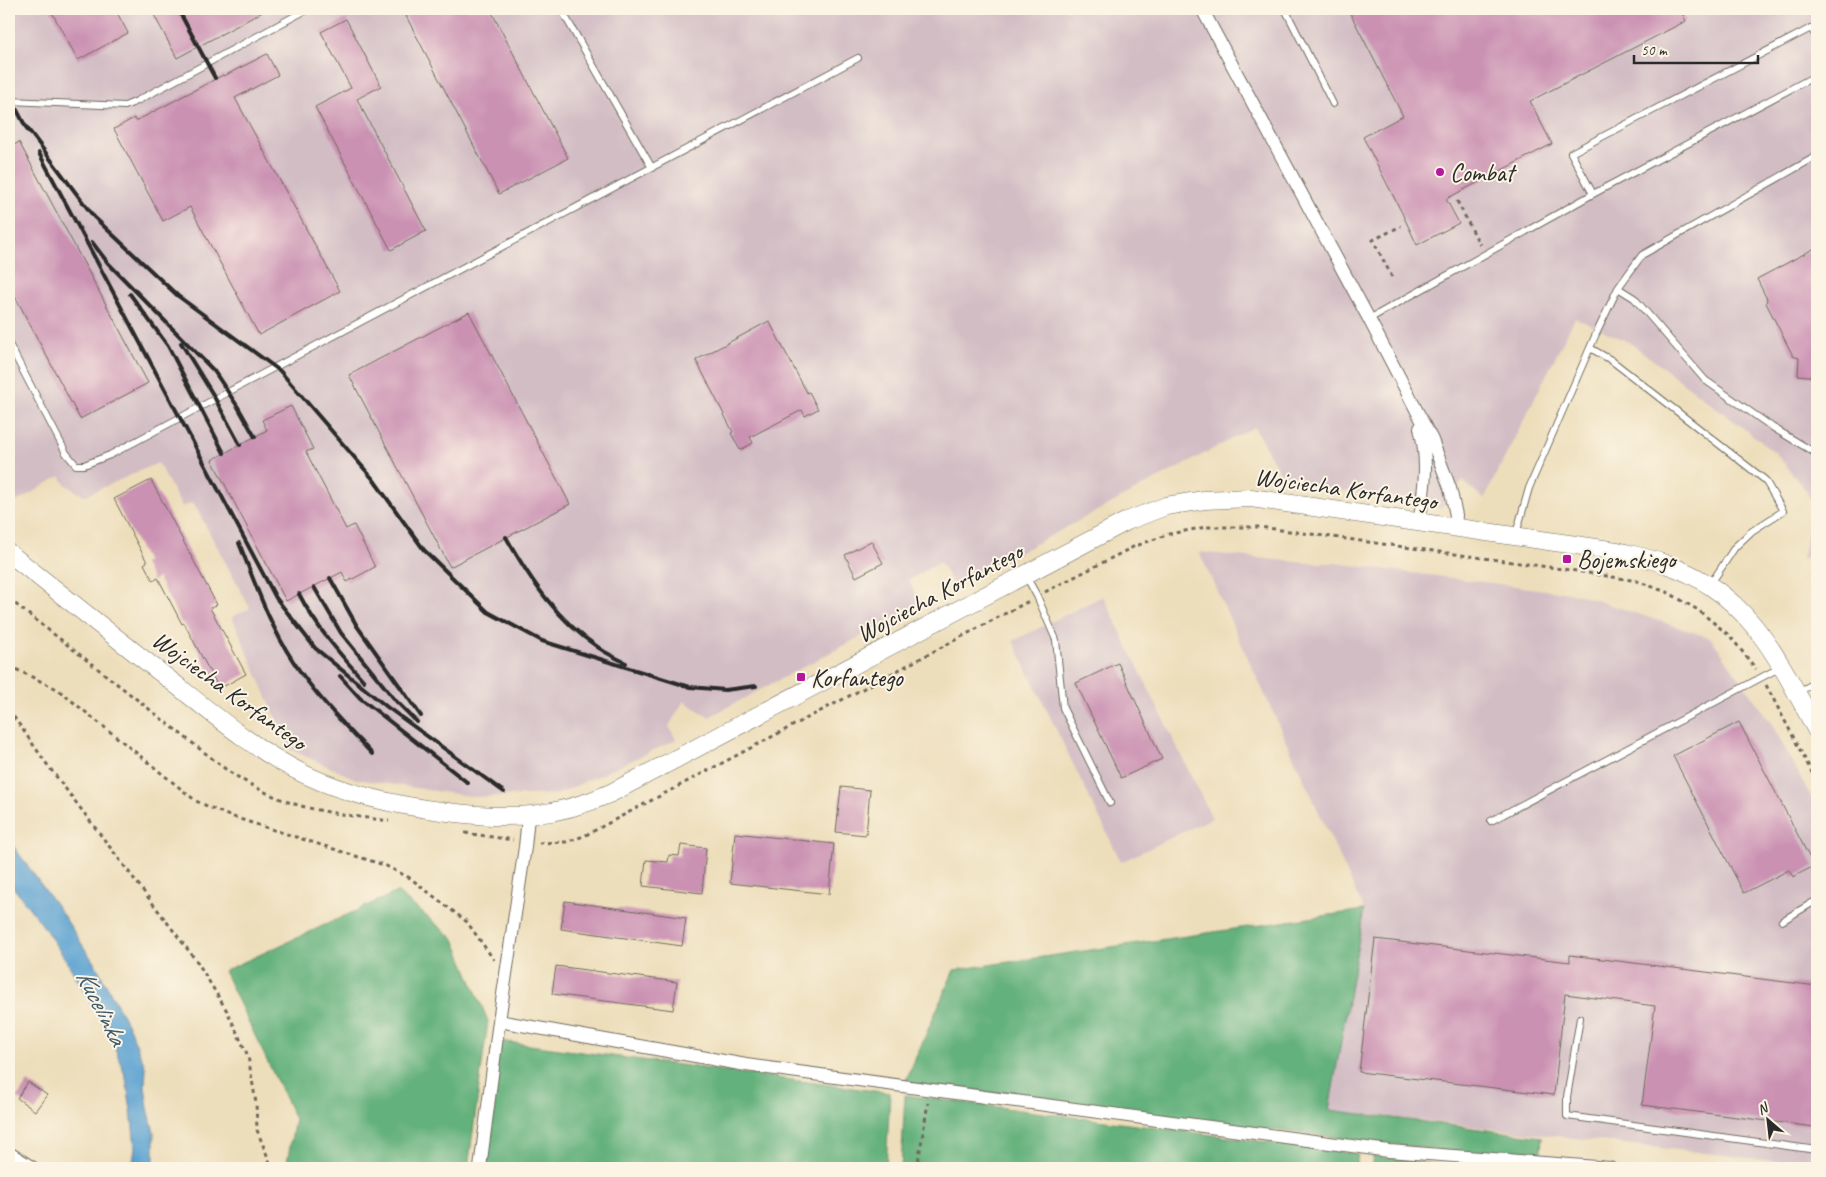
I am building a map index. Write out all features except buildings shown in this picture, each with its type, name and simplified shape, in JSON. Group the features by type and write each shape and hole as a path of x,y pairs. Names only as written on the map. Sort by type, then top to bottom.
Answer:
{"street":[{"path":"1202,9 1432,440 1450,488 1456,515 1455,528"},
{"path":"1416,411 1425,448 1425,482 1419,524"},
{"name":"Wojciecha Korfantego","path":"9,553 253,744 306,775 337,788 369,798 419,809 476,816 528,816 588,804 1127,521 1166,506 1204,500 1252,498 1625,553 1666,564 1710,585 1738,608 1754,625 1769,644 1817,731"},
{"path":"480,1168 499,1021 526,842 528,816"},
{"path":"499,1021 746,1066 1389,1151 1610,1168"},
{"path":"9,1153 33,1168"}],"lane":[{"path":"9,101 125,106 308,9"},
{"path":"561,9 652,168"},
{"path":"1284,9 1333,104"},
{"path":"1593,194 1571,153 1811,28 1817,38"},
{"path":"9,344 66,453 76,465 84,465 110,455 858,58"},
{"path":"1369,319 1593,194 1817,75"},
{"path":"1516,537 1529,488 1590,348 1618,288 1642,255 1817,156"},
{"path":"1618,288 1634,298 1705,380 1772,427 1817,454"},
{"path":"1590,348 1611,360 1765,480 1783,511 1752,531 1735,547 1710,585"},
{"path":"1025,575 1037,596 1056,640 1063,708 1110,803"},
{"path":"1491,821 1782,667"},
{"path":"1797,692 1817,682"},
{"path":"1782,921 1817,900"},
{"path":"1580,1018 1567,1097 1567,1116 1817,1150"}],"path":[{"path":"1457,201 1485,255"},
{"path":"1392,277 1374,240 1401,226"},
{"path":"461,832 526,842 555,843 584,836 1114,556 1161,536 1206,527 1260,527 1570,570 1637,581 1669,593 1710,618 1740,648 1761,677 1817,782"},
{"path":"9,599 242,780 269,794 304,807 397,822"},
{"path":"9,666 57,689 196,801 227,815 384,865 410,878 467,922 506,978"},
{"path":"9,710 46,763 198,964 227,1011 248,1056 256,1103 257,1130 272,1168"},
{"path":"917,1168 931,1090"}],"shaded area":[{"path":"9,9 1817,9 1817,552 1802,559 1814,506 1806,490 1775,452 1629,342 1575,318 1484,499 1463,481 1440,509 1426,502 1286,483 1254,427 955,587 940,562 909,580 920,605 709,717 684,701 669,726 676,740 558,794 475,797 356,779 287,748 287,743 232,617 250,608 193,502 182,507 158,463 84,496 65,484 60,476 9,506"},
{"path":"1199,552 1306,563 1334,563 1577,594 1711,638 1771,723 1817,808 1817,1166 1329,1110 1364,910"},
{"path":"1103,596 1212,818 1121,862 1013,641"}],"green space":[{"path":"397,892 454,939 488,1021 468,1168 286,1168 295,1119 224,971"},
{"path":"1364,910 1329,1110 1542,1137 1540,1163 931,1090 906,1080 954,970"},
{"path":"499,1041 890,1093 886,1168 484,1168"},
{"path":"905,1095 1358,1154 1356,1168 901,1168"},
{"path":"1373,1156 1467,1168 1371,1168"}],"water":[{"name":"Kucelinka","path":"9,840 63,915 98,969 130,1029 146,1069 145,1086 154,1133 154,1168 132,1168 135,1147 126,1078 111,1037 66,960 41,923 9,882"}],"railway":[{"path":"178,9 215,78"},
{"path":"9,95 28,131"},
{"path":"24,124 94,217 178,296 280,371 373,479 424,550 488,612 542,641 690,687 725,690 756,686"},
{"path":"39,153 276,598 315,648 387,707 504,792"},
{"path":"92,242 108,263 214,371 255,437"},
{"path":"130,294 168,346 224,453"},
{"path":"181,343 212,393 240,445"},
{"path":"506,537 535,584 570,625 605,652 626,663"},
{"path":"239,543 284,647 320,697 372,754"},
{"path":"330,578 357,626 421,716"},
{"path":"314,587 341,633 396,701 417,722"},
{"path":"299,594 320,629 364,681"},
{"path":"340,676 360,698 468,783"}],"place":[{"name":"Combat","path":"1440,172"},
{"name":"Bojemskiego","path":"1567,559"},
{"name":"Korfantego","path":"801,677"}]}
